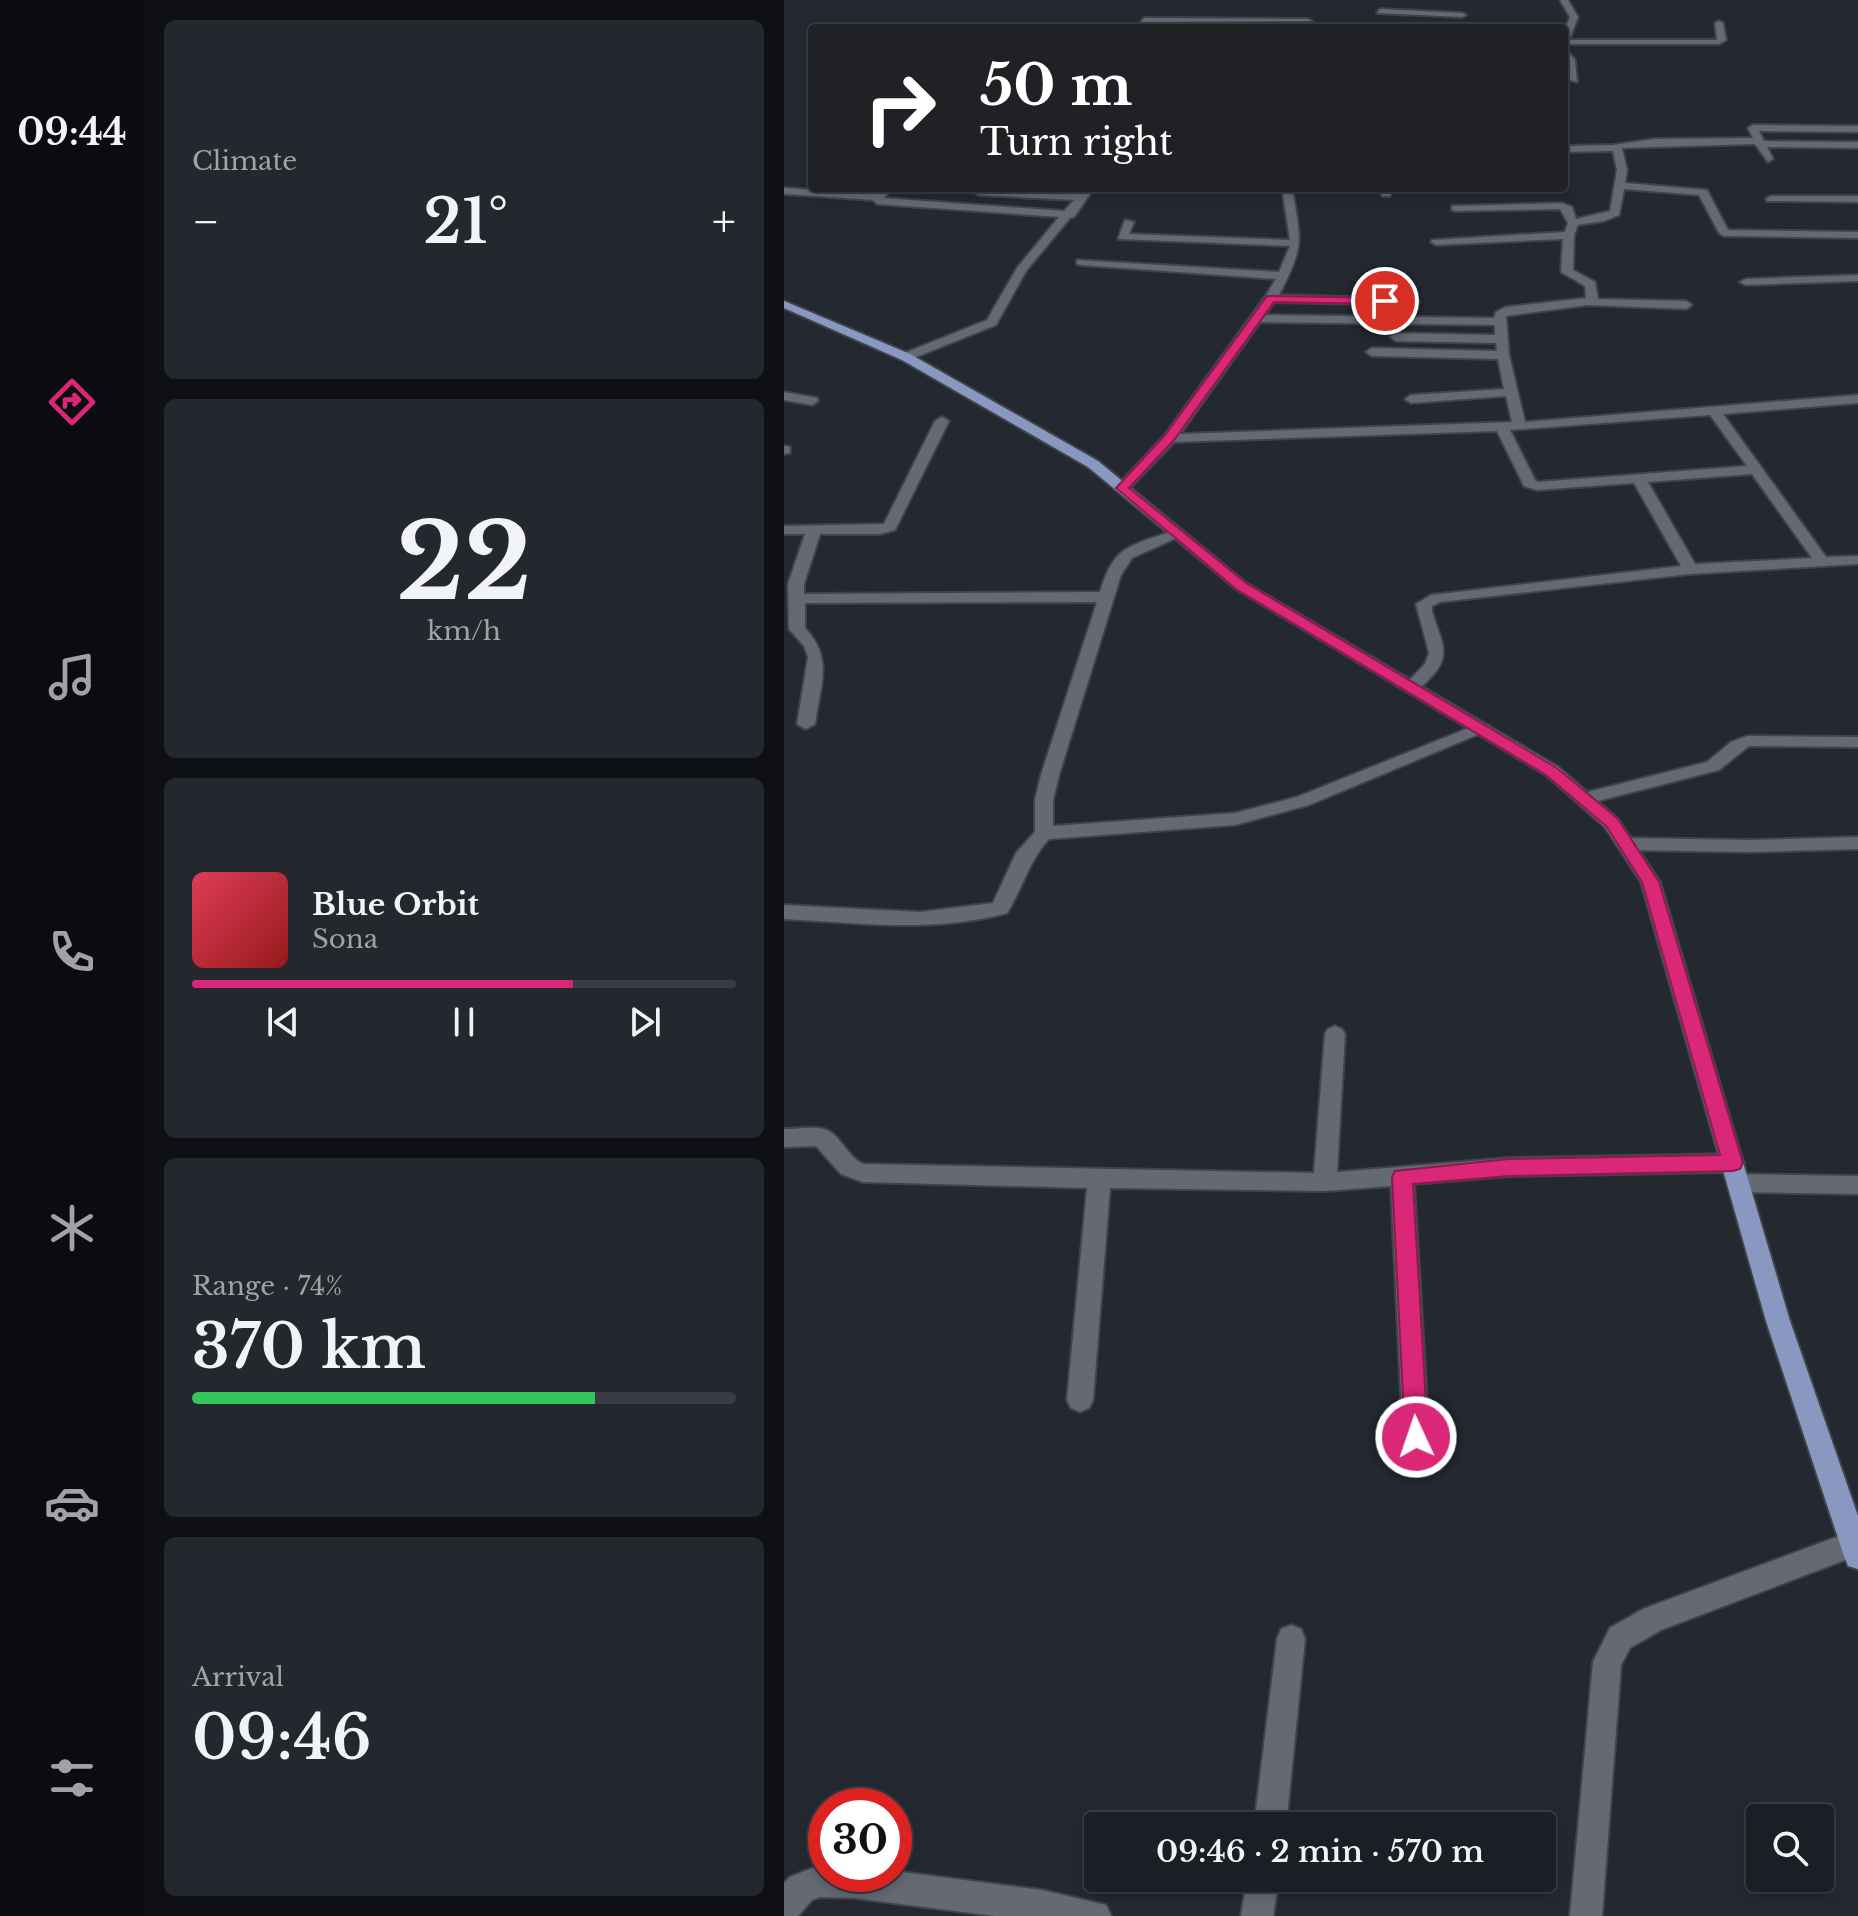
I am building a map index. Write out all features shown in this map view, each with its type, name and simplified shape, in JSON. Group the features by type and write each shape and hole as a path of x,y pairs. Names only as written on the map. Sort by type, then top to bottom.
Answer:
{"main road":[{"path":"785,305 906,357 1093,464 1241,586 1552,771 1612,823 1650,882 1778,1321 1856,1547"}],"street":[{"path":"1385,0 1378,15 1462,15"},
{"path":"1564,0 1574,17 1568,36"},
{"path":"1144,20 1220,24 1308,21"},
{"path":"1568,45 1719,42 1722,40 1719,23"},
{"path":"1568,52 1574,80"},
{"path":"1762,149 1754,128 1858,129"},
{"path":"1568,149 1615,148 1647,142 1829,151"},
{"path":"1762,149 1858,145"},
{"path":"1456,208 1562,206 1568,209 1568,218 1574,222 1613,215 1622,165 1615,148"},
{"path":"787,191 801,182"},
{"path":"1620,186 1703,192 1724,233 1858,235"},
{"path":"787,191 808,191"},
{"path":"883,192 879,201 1070,215"},
{"path":"979,192 1086,192"},
{"path":"906,357 992,322 1021,270 1070,215 1086,192"},
{"path":"1122,488 1170,438 1271,298 1296,243 1288,192"},
{"path":"1771,199 1858,199"},
{"path":"1129,222 1121,236 1296,243"},
{"path":"1574,222 1569,235 1567,272 1591,284 1590,302"},
{"path":"1436,242 1569,235"},
{"path":"1081,262 1283,276"},
{"path":"1746,282 1858,278"},
{"path":"1271,298 1413,302"},
{"path":"1519,426 1503,355 1500,315 1506,311 1590,302 1686,305"},
{"path":"1257,318 1500,322"},
{"path":"1396,337 1501,339"},
{"path":"1372,352 1503,355"},
{"path":"1411,399 1511,392"},
{"path":"784,396 812,401"},
{"path":"1170,438 1502,427 1858,399"},
{"path":"1714,411 1753,470 1822,562"},
{"path":"784,530 880,530 890,527 942,421"},
{"path":"1502,427 1532,485 1753,470"},
{"path":"1639,479 1690,569"},
{"path":"806,724 816,657 812,645 797,629 796,584 814,530"},
{"path":"1044,833 1044,800 1050,775 1103,597 1127,555 1178,534"},
{"path":"1410,688 1436,661 1438,652 1423,614 1424,604 1436,598 1690,569 1858,560"},
{"path":"797,597 814,600 1103,597"},
{"path":"784,912 976,915 1000,908 1009,894 1025,853 1044,833 1235,819 1303,801 1482,729"},
{"path":"1586,798 1713,766 1736,744 1747,741 1858,742"},
{"path":"1626,844 1750,846 1858,843"},
{"path":"1325,1182 1335,1034"},
{"path":"784,1138 821,1137 849,1168 863,1173 1325,1182 1509,1167 1736,1173 1858,1185"},
{"path":"1402,1177 1416,1437"},
{"path":"1080,1400 1099,1178"},
{"path":"1586,1916 1607,1662 1620,1638 1653,1619 1856,1547"},
{"path":"1272,1812 1291,1639"},
{"path":"784,1908 801,1888 820,1881 854,1882 1042,1906 1095,1916"},
{"path":"1257,1916 1261,1892"}],"route":[{"path":"1385,301 1271,298 1170,438 1122,488 1241,586 1552,771 1612,823 1650,882 1733,1163 1509,1167 1402,1177 1416,1437"}]}
